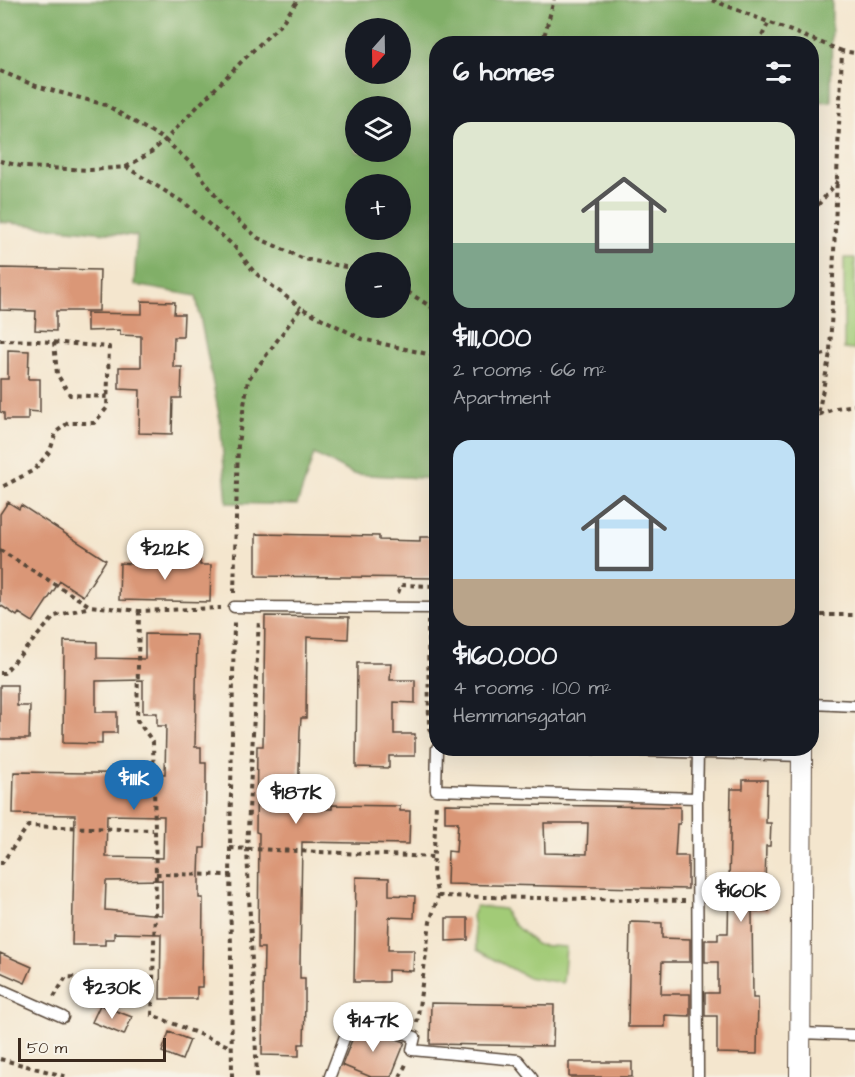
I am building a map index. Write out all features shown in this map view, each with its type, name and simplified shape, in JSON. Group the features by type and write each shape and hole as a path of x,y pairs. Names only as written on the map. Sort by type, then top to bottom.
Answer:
{"street":[{"path":"800,1077 801,756"}],"lane":[{"path":"234,607 429,608"},
{"path":"819,704 855,706"},
{"path":"437,756 436,790 697,798"},
{"path":"698,756 698,1077"},
{"path":"0,989 63,1017"},
{"path":"331,1077 353,1015 415,1037 412,1050 518,1060 532,1077"},
{"path":"800,1033 855,1035"}],"path":[{"path":"0,161 25,166 80,169 126,167 150,153 165,140 281,24 298,0"},
{"path":"544,36 554,0"},
{"path":"712,0 804,36"},
{"path":"762,36 769,22"},
{"path":"819,42 842,51 855,53"},
{"path":"819,410 830,353 842,51"},
{"path":"0,71 36,86 106,105 165,140 194,166 225,209 258,238 304,259 345,267"},
{"path":"126,167 186,204 234,246 254,272 302,308 362,339 429,354"},
{"path":"819,204 838,181"},
{"path":"411,294 429,306"},
{"path":"232,1077 230,848 238,443 248,380 302,308"},
{"path":"0,340 109,347 107,408 94,423 68,423 56,432 50,451 34,470 0,488"},
{"path":"54,342 57,374 70,395 108,397"},
{"path":"819,355 830,353"},
{"path":"819,415 836,408 855,405"},
{"path":"0,550 90,606"},
{"path":"393,608 401,585 429,586"},
{"path":"0,673 4,673 55,616 90,606 139,611 234,607"},
{"path":"257,1077 247,849 259,607"},
{"path":"139,611 137,720 153,742 153,830 156,874 152,1015 231,1047"},
{"path":"819,615 855,615"},
{"path":"429,666 429,728"},
{"path":"415,1037 430,922 438,896 433,874 436,790"},
{"path":"0,863 28,826 153,830"},
{"path":"230,848 433,857"},
{"path":"156,874 231,874"},
{"path":"438,896 698,902"},
{"path":"47,1010 66,977 153,980"},
{"path":"0,1059 68,1077"}],"green space":[{"path":"0,0 832,0 831,102 819,101 819,36 429,36 429,479 353,474 314,454 297,505 227,503 220,420 196,296 134,285 137,236 0,222"},
{"path":"844,258 855,258 855,350 844,349"},
{"path":"476,906 504,909 514,924 537,945 566,947 563,983 527,977 477,950 472,916"}],"building":[{"path":"0,268 100,270 99,311 56,311 56,331 35,330 36,311 0,310"},
{"path":"142,301 175,302 174,314 184,314 183,337 174,337 173,367 182,367 181,398 173,398 172,434 139,433 140,390 119,389 119,367 141,367 141,336 120,335 120,330 87,331 87,313 142,314"},
{"path":"8,350 29,351 28,379 40,379 40,412 28,411 28,420 4,420 4,413 0,412 0,379 8,379"},
{"path":"8,502 19,509 21,505 106,560 83,596 60,581 33,622 19,613 17,616 0,605 0,514"},
{"path":"256,534 379,536 379,540 420,541 420,537 429,537 429,578 256,576"},
{"path":"133,559 200,560 200,565 211,565 210,602 119,600 120,563 133,564"},
{"path":"265,616 349,617 348,639 307,637 306,718 301,718 298,809 332,809 332,805 400,806 400,811 410,811 409,844 302,842 300,978 305,978 305,1002 304,1044 299,1044 299,1056 262,1055 264,948 258,948 259,833 256,832 257,746 263,746"},
{"path":"145,634 197,635 195,747 201,747 201,763 206,763 206,782 205,848 200,848 199,875 199,898 203,898 202,987 197,987 197,999 160,999 161,934 114,933 114,939 105,939 105,945 72,945 75,815 13,814 14,772 165,774 166,726 157,726 157,713 143,713 143,680 96,681 96,712 117,712 117,733 102,733 102,744 63,743 64,641 97,642 97,658 145,659","holes":["107,815 164,816 163,858 106,857","162,880 162,915 105,910 106,881"]},
{"path":"357,663 391,663 390,680 415,680 415,703 394,702 394,734 415,734 415,756 389,756 389,768 356,767"},
{"path":"0,685 17,685 17,706 30,706 29,739 0,739"},
{"path":"743,780 767,780 766,823 771,823 770,846 766,846 765,885 769,885 769,911 752,911 753,998 758,998 757,1054 717,1053 717,1016 705,1016 705,993 718,993 718,962 705,962 705,940 718,940 718,933 728,933 731,789 743,789"},
{"path":"445,804 680,807 675,856 688,856 688,889 447,884 448,851 456,852 458,822 445,822","holes":["544,823 588,823 587,854 545,853"]},
{"path":"356,877 389,878 389,895 415,896 414,918 389,917 388,950 414,950 413,971 388,970 388,982 354,982"},
{"path":"446,918 468,918 468,940 446,941"},
{"path":"630,922 662,923 662,938 690,939 690,962 662,962 661,994 690,994 690,1016 665,1015 665,1027 628,1027"},
{"path":"0,953 32,967 25,983 0,972"},
{"path":"431,1003 554,1005 553,1046 430,1044"},
{"path":"100,1005 132,1017 124,1035 92,1022"},
{"path":"358,1025 405,1042 391,1077 371,1077 342,1065"},
{"path":"169,1032 190,1040 182,1060 162,1052"},
{"path":"569,1062 632,1062 632,1077 569,1077"}]}
